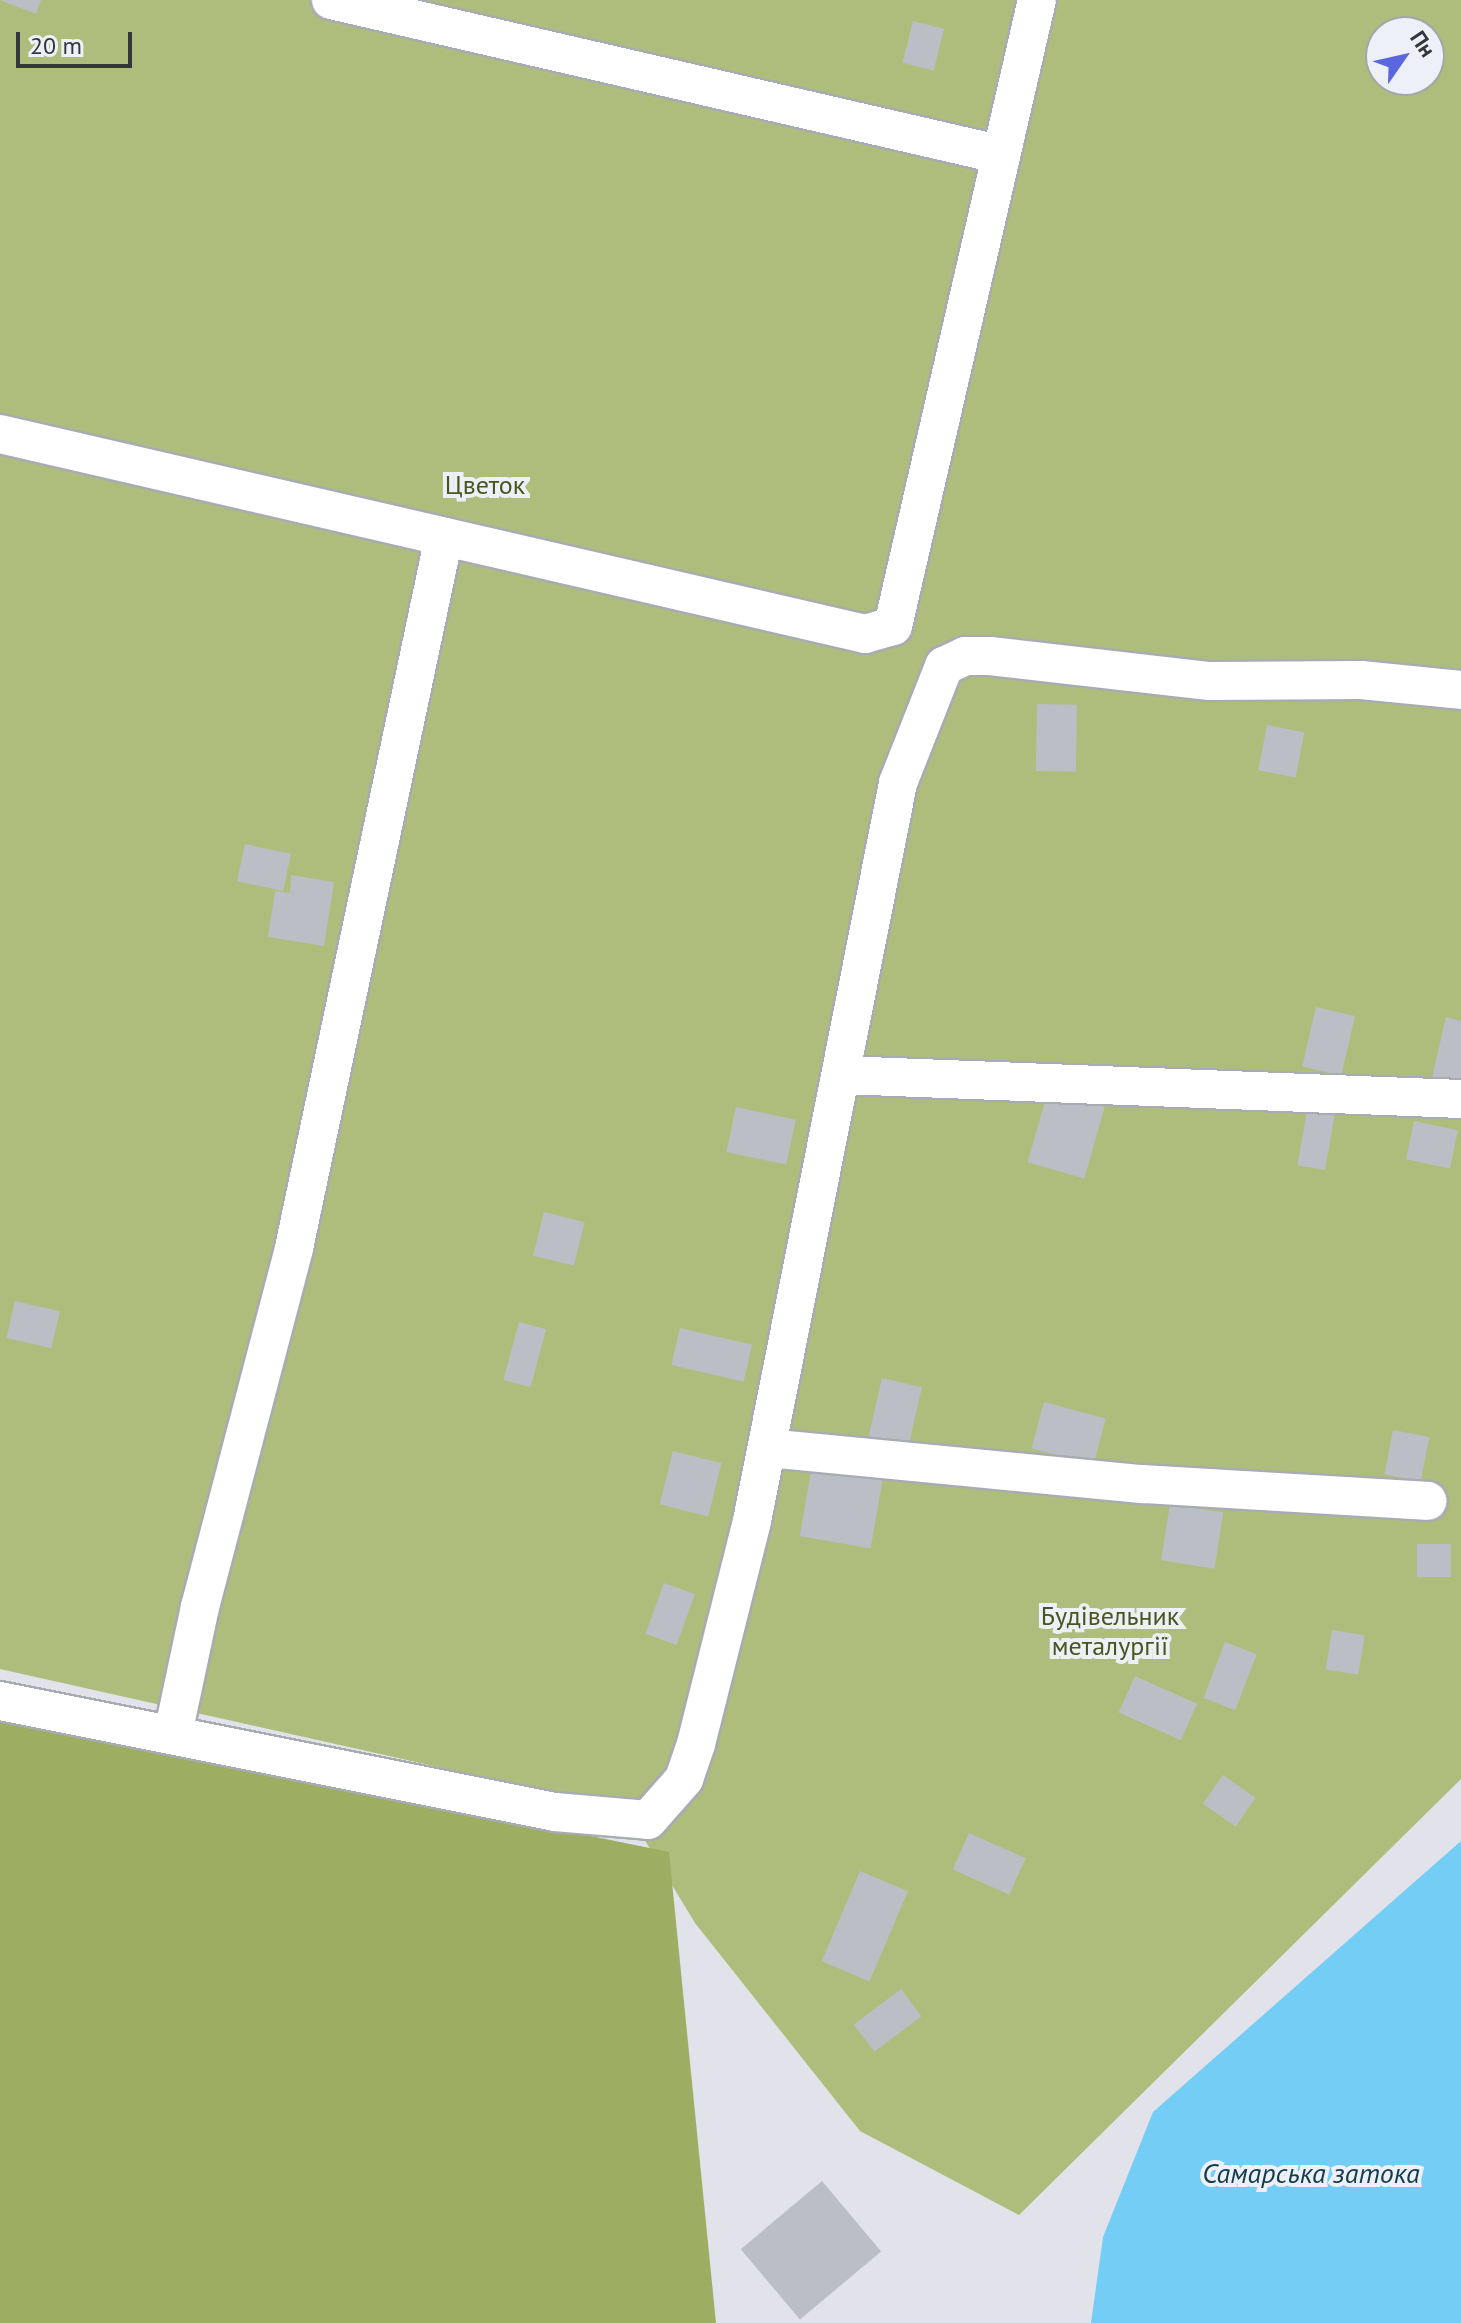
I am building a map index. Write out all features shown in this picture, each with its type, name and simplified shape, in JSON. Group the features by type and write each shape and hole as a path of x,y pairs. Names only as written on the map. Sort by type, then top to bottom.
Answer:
{"lane":[{"path":"331,0 998,154"},
{"path":"0,434 865,634 893,626 998,154 1037,0"},
{"path":"173,1734 200,1607 294,1248 444,537"},
{"path":"0,1701 555,1812 648,1820 684,1779 696,1744 767,1448 898,783 944,666 965,656 990,656 1210,681 1361,680 1461,690"},
{"path":"842,1075 1461,1099"},
{"path":"767,1448 1097,1480 1427,1501"}],"green space":[{"name":"Цветок","path":"0,0 1461,0 1461,1779 1019,2215 860,2131 695,1923 626,1809 0,1669"},
{"path":"0,1715 669,1852 716,2323 0,2323"}],"water":[{"name":"Самарська затока","path":"1461,1841 1461,2323 1091,2323 1103,2237 1153,2112"}],"building":[{"path":"0,0 41,0 36,14"},
{"path":"913,21 944,29 934,70 903,63"},
{"path":"1037,704 1077,705 1076,772 1036,771"},
{"path":"1267,725 1304,732 1296,777 1258,770"},
{"path":"245,844 291,854 283,891 237,881"},
{"path":"291,875 334,882 324,946 268,937 275,891 290,893"},
{"path":"1316,1007 1355,1016 1341,1075 1302,1066"},
{"path":"1446,1017 1461,1021 1461,1089 1431,1082"},
{"path":"1048,1091 1105,1107 1084,1178 1028,1162"},
{"path":"736,1107 796,1120 786,1165 726,1152"},
{"path":"1307,1111 1335,1116 1325,1170 1297,1165"},
{"path":"1414,1121 1458,1130 1450,1169 1406,1159"},
{"path":"544,1212 585,1222 574,1266 533,1256"},
{"path":"15,1301 60,1311 51,1348 6,1338"},
{"path":"519,1322 546,1329 531,1387 503,1380"},
{"path":"680,1328 752,1345 744,1382 671,1365"},
{"path":"882,1378 922,1387 908,1446 869,1436"},
{"path":"1044,1402 1106,1419 1093,1465 1032,1448"},
{"path":"1393,1430 1429,1437 1421,1481 1384,1474"},
{"path":"673,1451 722,1463 708,1516 660,1504"},
{"path":"812,1466 883,1479 871,1548 800,1536"},
{"path":"1170,1504 1223,1512 1214,1569 1161,1560"},
{"path":"1417,1544 1451,1544 1451,1577 1417,1577"},
{"path":"664,1583 695,1594 677,1645 646,1634"},
{"path":"1332,1630 1365,1635 1358,1675 1326,1670"},
{"path":"1225,1642 1257,1654 1235,1710 1203,1698"},
{"path":"1135,1676 1197,1704 1181,1740 1119,1713"},
{"path":"1223,1775 1256,1798 1236,1827 1203,1804"},
{"path":"969,1833 1026,1858 1009,1895 953,1870"},
{"path":"860,1871 908,1891 870,1982 822,1961"},
{"path":"901,1989 921,2016 874,2052 854,2025"},
{"path":"822,2181 881,2251 800,2320 741,2249"}],"park label":[{"name":"Будівельник металургії","path":"1110,1631"}]}
